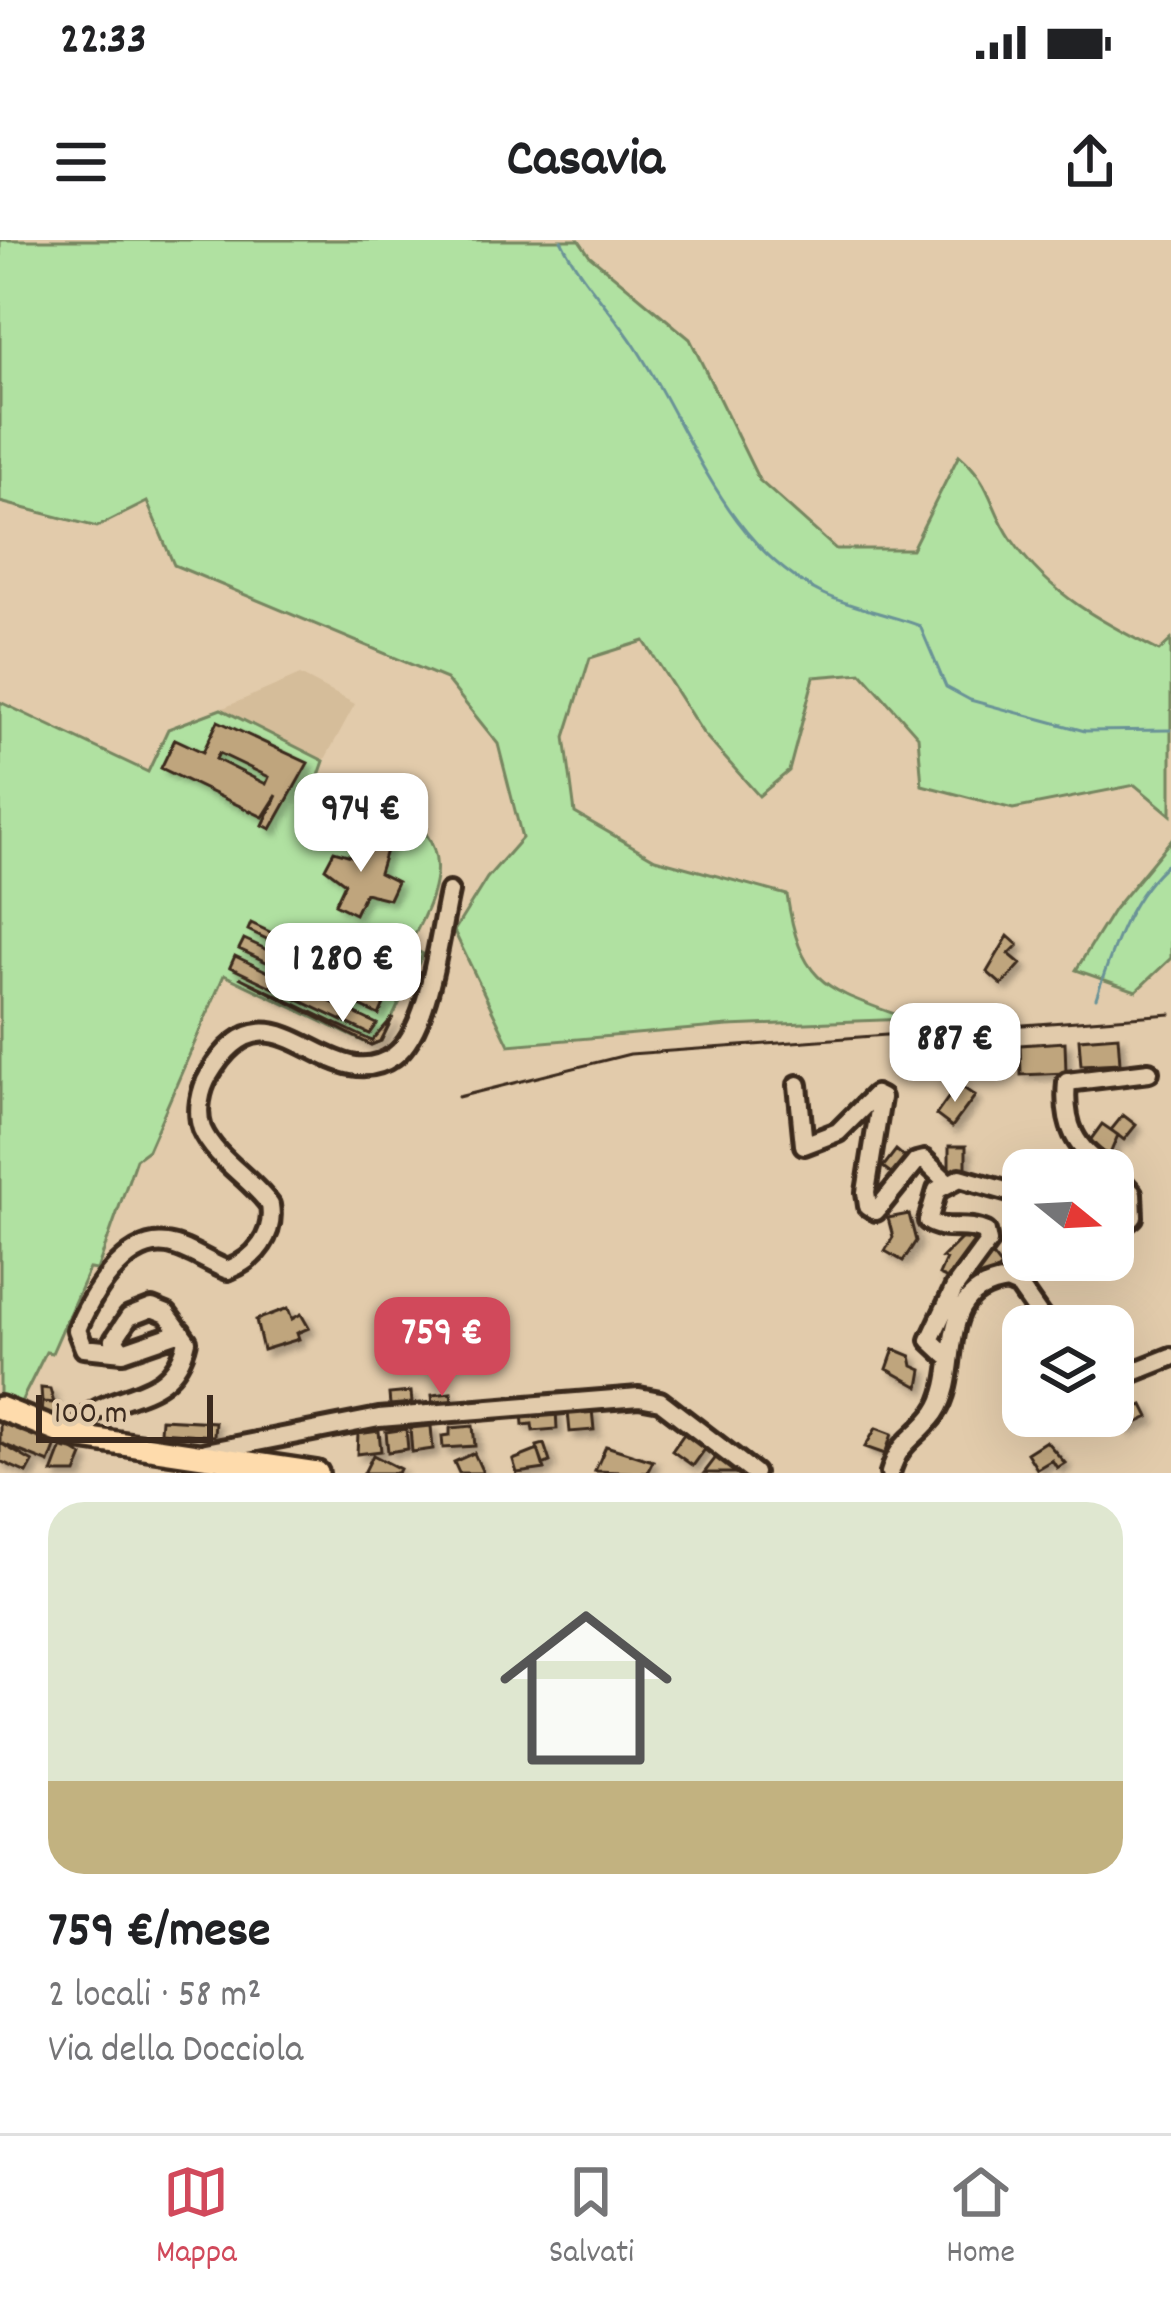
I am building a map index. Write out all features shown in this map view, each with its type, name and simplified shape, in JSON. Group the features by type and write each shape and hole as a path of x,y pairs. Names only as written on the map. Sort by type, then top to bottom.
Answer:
{"main road":[{"path":"0,1408 70,1436 200,1454 233,1466 316,1473"}],"street":[{"path":"181,1332 122,1352 92,1352 77,1330 124,1258 140,1247 169,1244 228,1270 258,1250 273,1220 256,1184 202,1130 199,1107 219,1058 250,1032 291,1038 351,1064 373,1066 398,1053 418,1023 449,892"},
{"path":"1080,1149 1071,1137 1067,1082 1149,1072"},
{"path":"798,1085 804,1145 838,1132 874,1095 881,1098 866,1192 868,1206 876,1211 916,1162 925,1160 946,1180"},
{"path":"947,1356 930,1340 956,1288 988,1242 986,1232 976,1227 939,1228 928,1221 937,1190 946,1180 960,1178 1002,1190"},
{"path":"890,1473 897,1448 935,1412 963,1307 989,1283 1019,1286 1032,1305"},
{"path":"70,1436 92,1414 174,1375 187,1341 167,1315 142,1310 119,1326 114,1340 122,1352"},
{"path":"1134,1374 1171,1357"},
{"path":"200,1454 379,1418 639,1397 660,1401 754,1473"}],"shaded area":[{"path":"300,675 355,704 324,761 221,709"}],"green space":[{"path":"0,240 579,240 590,256 690,339 759,480 836,549 912,549 959,455 985,486 1012,540 1060,592 1159,651 1171,640 1171,815 1135,785 1013,809 922,785 918,736 862,673 814,677 789,771 759,796 703,733 644,641 590,658 565,737 575,813 655,859 787,895 801,949 823,981 908,1019 728,1026 509,1045 454,931 487,878 522,838 498,744 446,679 174,565 147,502 97,527 0,502"},
{"path":"0,702 148,772 168,729 221,709 324,761 316,784 328,805 372,805 410,819 434,849 437,870 430,902 409,947 423,954 381,1041 371,1045 224,975 148,1150 136,1159 97,1270 89,1269 52,1353 46,1352 18,1408 0,1400"},
{"path":"1171,840 1171,958 1136,991 1076,970 1114,909"}],"building":[{"path":"218,721 308,763 271,829 263,825 277,795 263,817 161,768 175,739 203,752","holes":["219,753 269,777 266,784 216,759"]},
{"path":"368,837 387,847 379,873 397,882 389,899 365,893 355,914 335,904 345,883 325,868 334,851 358,858"},
{"path":"251,923 316,954 313,961 248,930"},
{"path":"1008,936 1018,945 1009,954 1021,964 1002,985 987,972"},
{"path":"244,939 309,969 307,975 317,980 320,974 384,1004 379,1015 239,949"},
{"path":"235,956 377,1024 370,1034 230,967"},
{"path":"327,959 392,989 388,997 323,966"},
{"path":"239,977 372,1041 393,1017 381,1041 371,1045"},
{"path":"1118,1036 1120,1063 1081,1065 1079,1039"},
{"path":"1065,1042 1066,1073 1021,1075 1020,1045"},
{"path":"958,1084 975,1096 952,1127 936,1115"},
{"path":"1123,1115 1136,1125 1124,1140 1111,1130"},
{"path":"1102,1124 1118,1135 1112,1149 1086,1146"},
{"path":"949,1146 966,1146 966,1171 949,1171"},
{"path":"896,1150 909,1161 896,1177 883,1167"},
{"path":"909,1214 916,1241 903,1261 885,1251 893,1237 888,1218"},
{"path":"964,1236 977,1244 950,1280 939,1275 946,1259 942,1258"},
{"path":"990,1253 1001,1267 968,1294 960,1289"},
{"path":"288,1308 292,1319 301,1314 309,1328 297,1333 299,1339 263,1350 256,1320"},
{"path":"894,1349 911,1356 913,1366 922,1370 919,1387 887,1369"},
{"path":"41,1388 50,1389 54,1403 42,1402"},
{"path":"411,1392 412,1403 390,1405 389,1394"},
{"path":"451,1393 452,1403 433,1405 432,1395"},
{"path":"42,1402 58,1403 57,1416 41,1415"},
{"path":"1143,1405 1149,1417 1134,1424 1134,1409"},
{"path":"592,1409 594,1430 570,1432 568,1412"},
{"path":"556,1410 557,1429 533,1431 532,1424 523,1425 522,1413"},
{"path":"0,1419 57,1442 49,1463 0,1443"},
{"path":"161,1419 215,1422 214,1436 160,1432"},
{"path":"431,1426 433,1449 412,1452 410,1428"},
{"path":"473,1426 475,1446 443,1448 442,1436 450,1435 450,1428"},
{"path":"876,1428 892,1434 885,1454 865,1447"},
{"path":"406,1429 408,1449 388,1452 386,1432"},
{"path":"379,1431 381,1451 357,1454 358,1434"},
{"path":"684,1434 706,1448 693,1466 672,1451"},
{"path":"1046,1441 1065,1463 1057,1468 1052,1460 1037,1469 1027,1453"},
{"path":"0,1443 33,1462 27,1473 0,1461"},
{"path":"63,1444 83,1456 76,1473 52,1473"},
{"path":"544,1444 550,1462 543,1465 537,1446"},
{"path":"606,1446 653,1461 647,1473 595,1471"},
{"path":"538,1450 545,1469 517,1473 513,1460"},
{"path":"474,1453 483,1473 459,1473 454,1462"},
{"path":"373,1455 400,1469 398,1473 364,1473"},
{"path":"717,1456 736,1471 704,1473"}],"waterway":[{"path":"561,240 635,346 735,517 789,573 835,599 920,626 946,687 970,700 1085,731 1171,730"},
{"path":"1096,998 1133,906 1171,861"}],"railway":[{"path":"458,1097 630,1054 1171,1014"}]}
